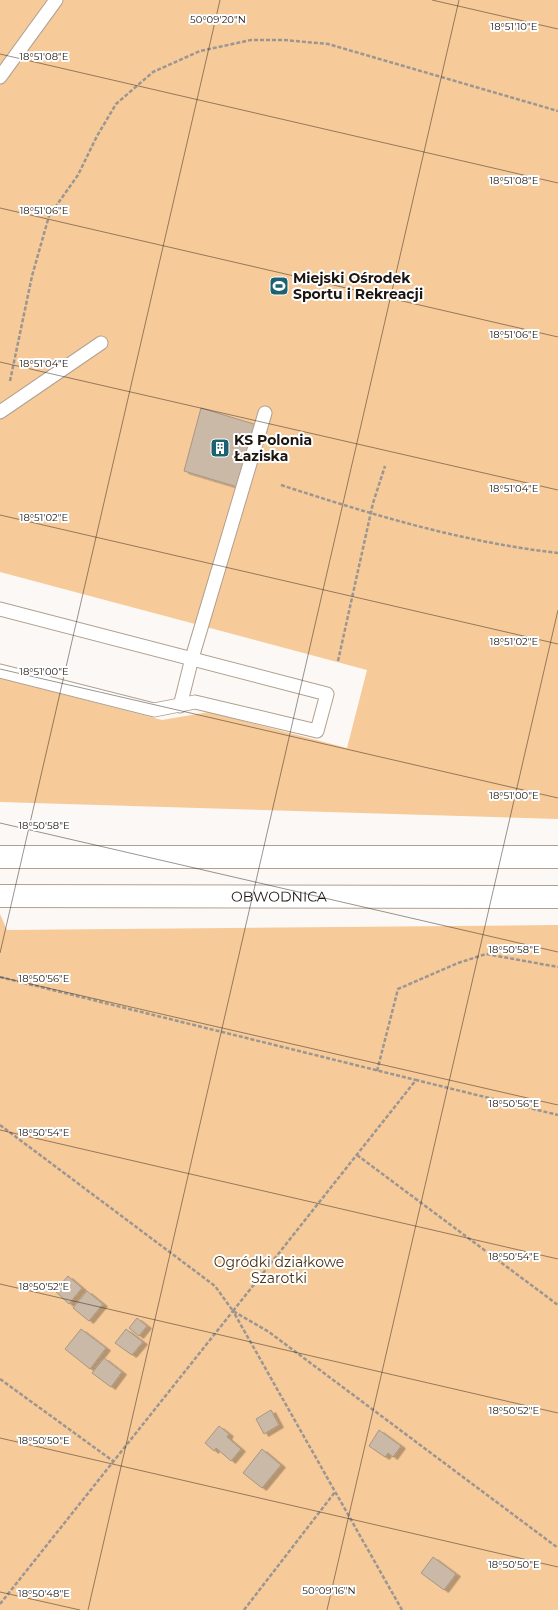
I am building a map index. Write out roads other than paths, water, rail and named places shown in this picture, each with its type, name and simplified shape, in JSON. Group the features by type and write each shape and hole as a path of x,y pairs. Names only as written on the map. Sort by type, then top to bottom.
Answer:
{"main road":[{"path":"0,857 558,857"},
{"name":"OBWODNICA","path":"0,896 558,897"}],"lane":[{"path":"0,78 56,0"},
{"path":"2,411 101,343"},
{"path":"180,706 192,658 265,413"},
{"path":"0,609 327,694 317,731 195,702 154,710 0,671"}],"place":[{"name":"Miejski Ośrodek Sportu i Rekreacji","path":"279,286"},
{"name":"KS Polonia Łaziska","path":"220,448"}],"park label":[{"name":"Ogródki działkowe Szarotki","path":"279,1270"}]}
